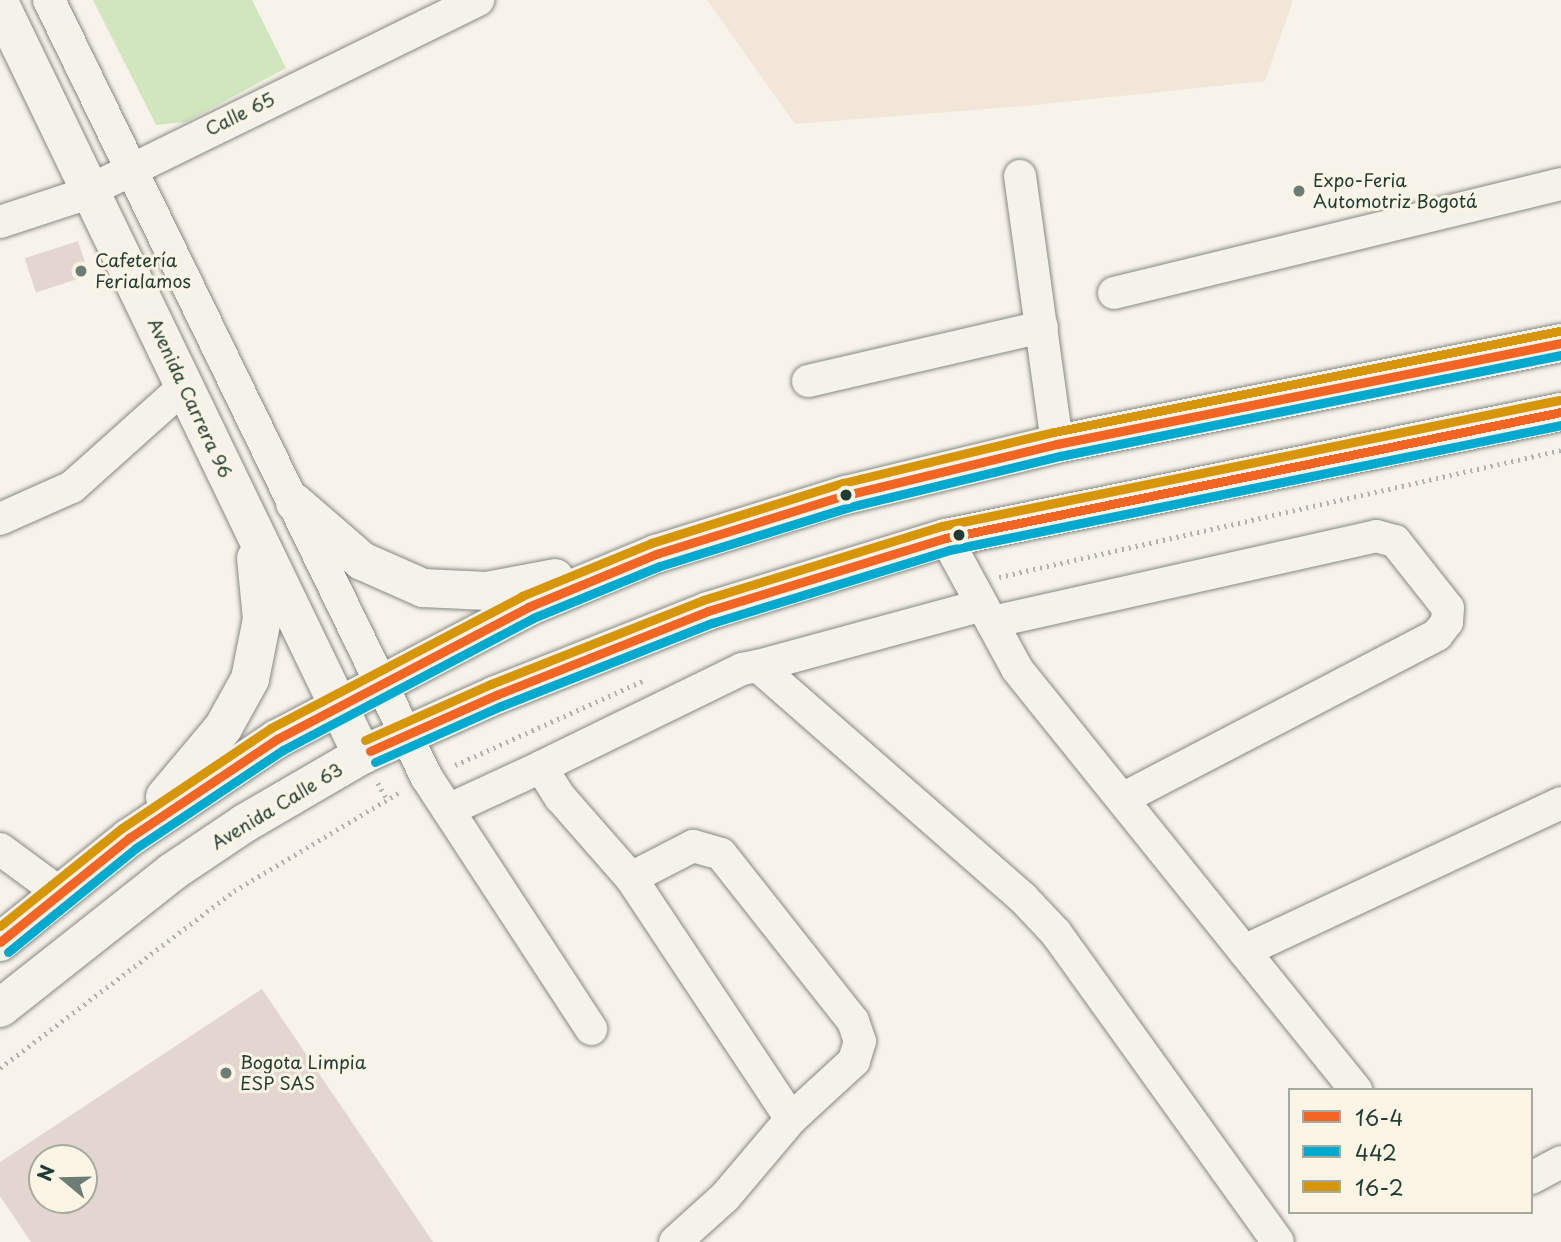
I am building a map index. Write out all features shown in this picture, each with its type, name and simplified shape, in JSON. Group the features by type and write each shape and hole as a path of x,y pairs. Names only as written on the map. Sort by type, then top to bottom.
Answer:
{"main road":[{"name":"Avenida Carrera 96","path":"0,4 362,755"},
{"path":"295,503 362,561 392,577 452,592 512,588 656,554 846,495 1057,444 1561,343"},
{"name":"Avenida Calle 63","path":"0,1007 172,872 245,823 362,755 405,734 755,593 946,538 1561,412"},
{"path":"129,838 223,728 250,679 261,620 253,531"},
{"path":"0,942 129,838 337,705 528,607 656,554"}],"street":[{"path":"49,0 405,734 449,810 591,1029"},
{"name":"Calle 65","path":"0,222 91,188 478,0"},
{"path":"1020,176 1057,444"},
{"path":"1114,293 1561,184"},
{"path":"808,381 1042,327"},
{"path":"0,519 72,488 185,386"},
{"path":"449,810 742,669 987,614 1376,536 1395,541 1448,608 1447,622 1437,635 1122,799"},
{"path":"946,538 1017,669 1354,1088"},
{"path":"758,666 1023,898 1056,933 1278,1242"},
{"path":"541,767 560,797 631,878 791,1119"},
{"path":"1244,951 1561,803"},
{"path":"631,878 693,846 721,854 853,1021 860,1041 853,1061 791,1119 725,1197 675,1242"},
{"path":"0,849 60,892"},
{"path":"1533,1177 1561,1162"}],"shaded area":[{"path":"707,0 1293,0 1265,81 1025,106 795,124"}],"green space":[{"path":"93,0 252,0 286,68 186,122 156,125"}],"building":[{"path":"78,241 89,275 36,293 25,258"},
{"name":"Bogota Limpia ESP SAS","path":"262,989 433,1242 31,1242 0,1196 0,1162"}],"transit line":[{"name":"16-2","path":"0,926 122,828 271,728 522,596 651,543 843,483 1054,432 1559,331"},
{"name":"16-4","path":"0,942 129,838 277,739 528,607 656,554 846,495 1057,444 1561,343"},
{"name":"442","path":"8,952 136,848 283,750 533,618 660,566 849,507 1060,456 1561,355"},
{"name":"16-2","path":"365,740 491,684 703,600 942,526 1559,400"},
{"name":"16-4","path":"370,751 496,695 708,611 946,538 1561,412"},
{"name":"442","path":"375,762 501,706 712,623 949,550 1561,425"}],"place":[{"name":"Expo-Feria Automotriz Bogotá","path":"1299,191"},
{"name":"Cafetería Ferialamos","path":"81,271"},
{"name":"Bogota Limpia ESP SAS","path":"226,1073"}]}
